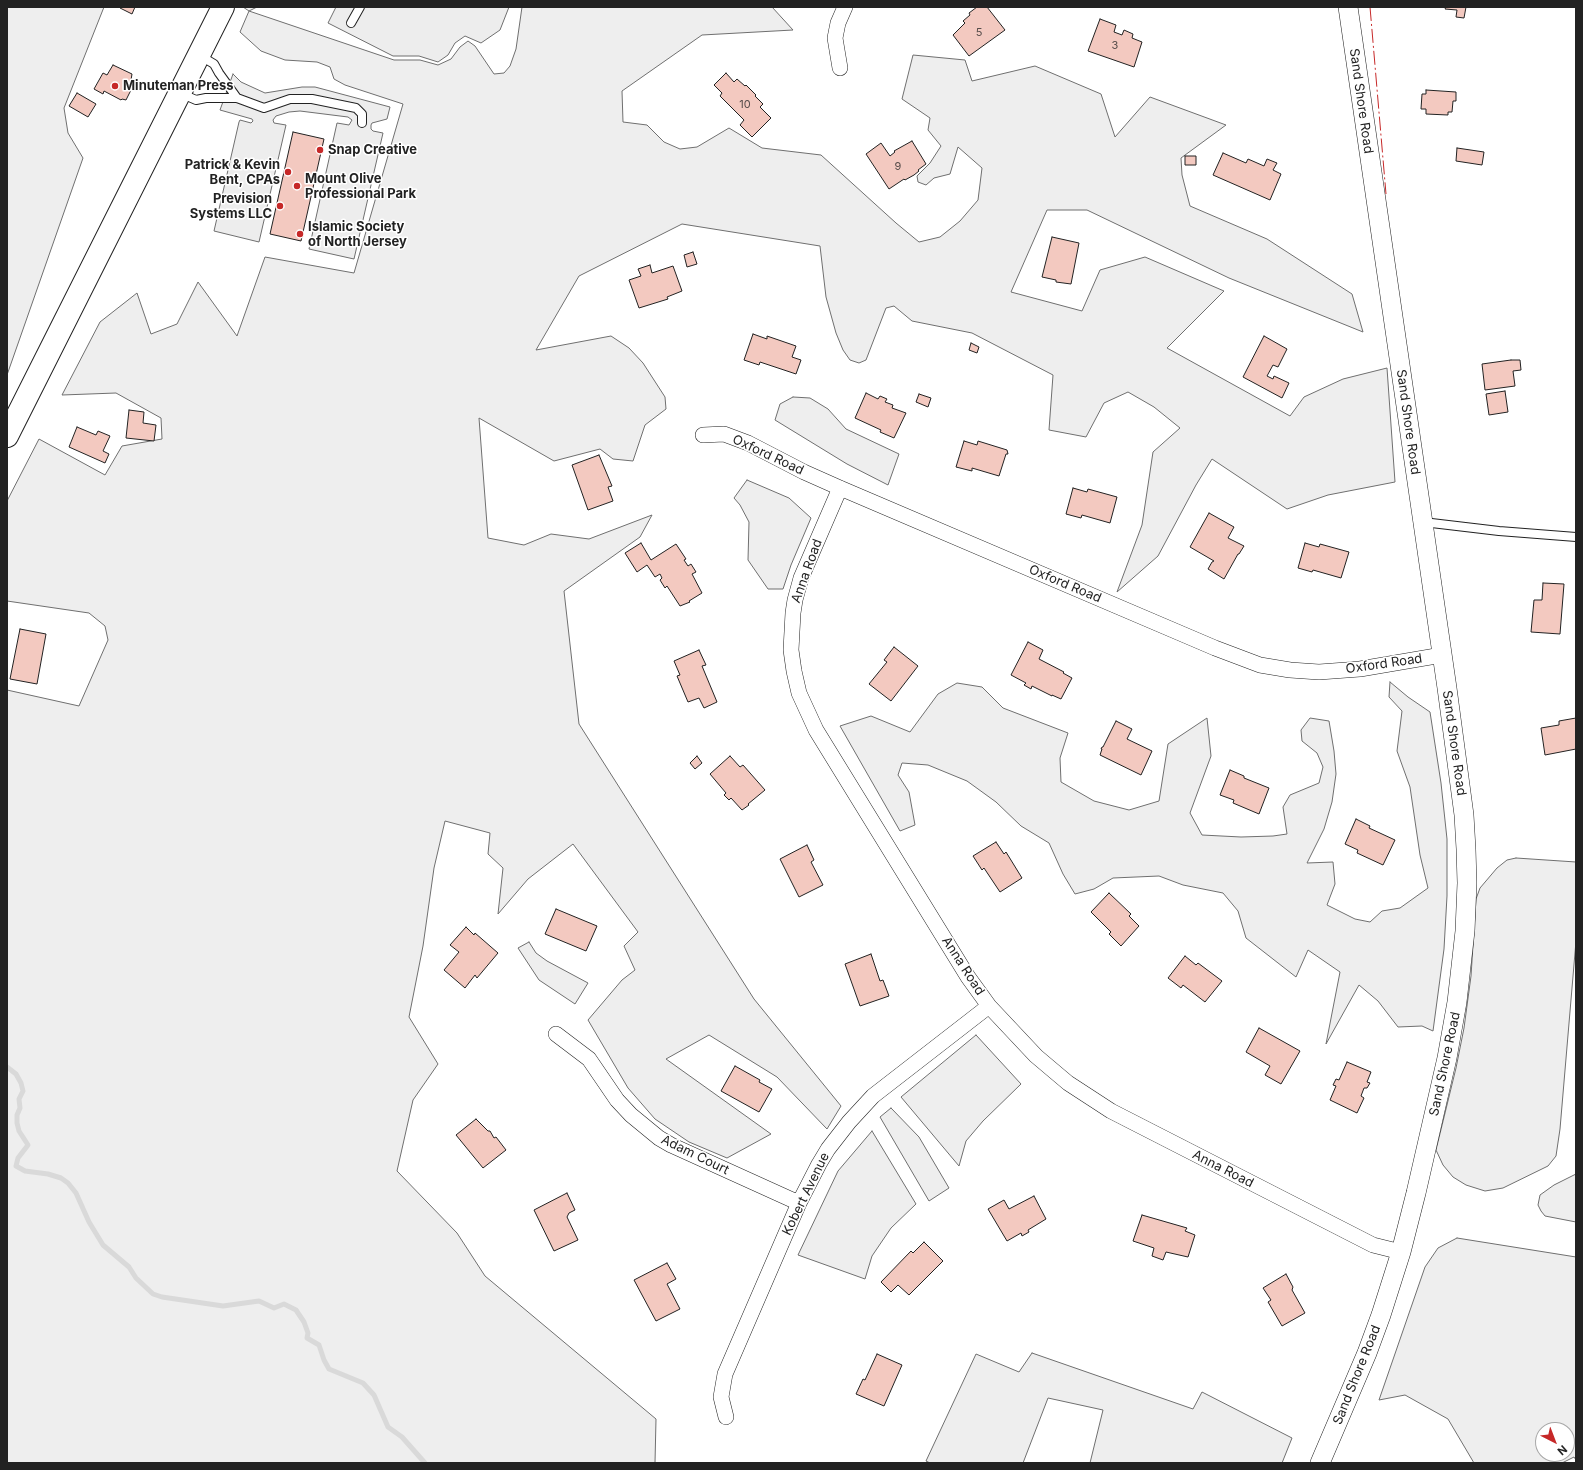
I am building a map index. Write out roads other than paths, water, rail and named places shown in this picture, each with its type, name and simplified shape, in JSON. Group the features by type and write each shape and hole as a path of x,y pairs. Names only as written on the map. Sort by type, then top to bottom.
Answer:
{"main road":[{"path":"7,436 223,7"}],"street":[{"path":"840,68 835,38 838,23 845,7"},
{"name":"Sand Shore Road","path":"1320,1463 1367,1353 1388,1296 1401,1252 1418,1186 1447,1058 1460,984 1465,931 1466,856 1464,815 1348,7"},
{"name":"Oxford Road","path":"703,435 724,434 748,443 804,472 840,488 1215,648 1260,665 1290,670 1319,672 1360,669 1442,655"},
{"name":"Anna Road","path":"840,488 802,578 795,600 792,619 791,650 799,693 816,730 968,977 989,1006 1036,1056 1068,1083 1111,1111 1373,1245 1401,1252"},
{"name":"Kobert Avenue","path":"726,1418 720,1397 725,1374 799,1203 818,1164 828,1149 863,1106 888,1084 989,1006"},
{"name":"Adam Court","path":"556,1034 589,1059 617,1100 631,1115 659,1138 671,1145 799,1203"}],"lane":[{"path":"351,23 360,7"},
{"path":"199,55 214,64 238,98"},
{"path":"180,93 196,100 211,98 238,98 264,108 290,99 312,99 356,108 362,114 362,123"},
{"path":"1423,522 1499,531 1576,537"}],"waterway":[{"path":"7,1067 16,1074 21,1083 23,1091 19,1099 20,1108 17,1115 17,1123 19,1131 28,1145 18,1158 16,1166 25,1171 48,1174 61,1178 68,1183 76,1193 89,1222 103,1245 129,1267 136,1278 153,1294 162,1297 223,1306 259,1301 274,1308 284,1304 296,1310 304,1322 308,1333 307,1338 319,1345 329,1369 363,1383 374,1395 388,1427 402,1437 425,1463"}],"place":[{"name":"Minuteman Press","path":"115,86"},
{"name":"Snap Creative","path":"320,150"},
{"name":"Patrick & Kevin Bent, CPAs","path":"288,172"},
{"name":"Mount Olive Professional Park","path":"297,186"},
{"name":"Prevision Systems LLC","path":"280,206"},
{"name":"Islamic Society of North Jersey","path":"300,234"}]}
